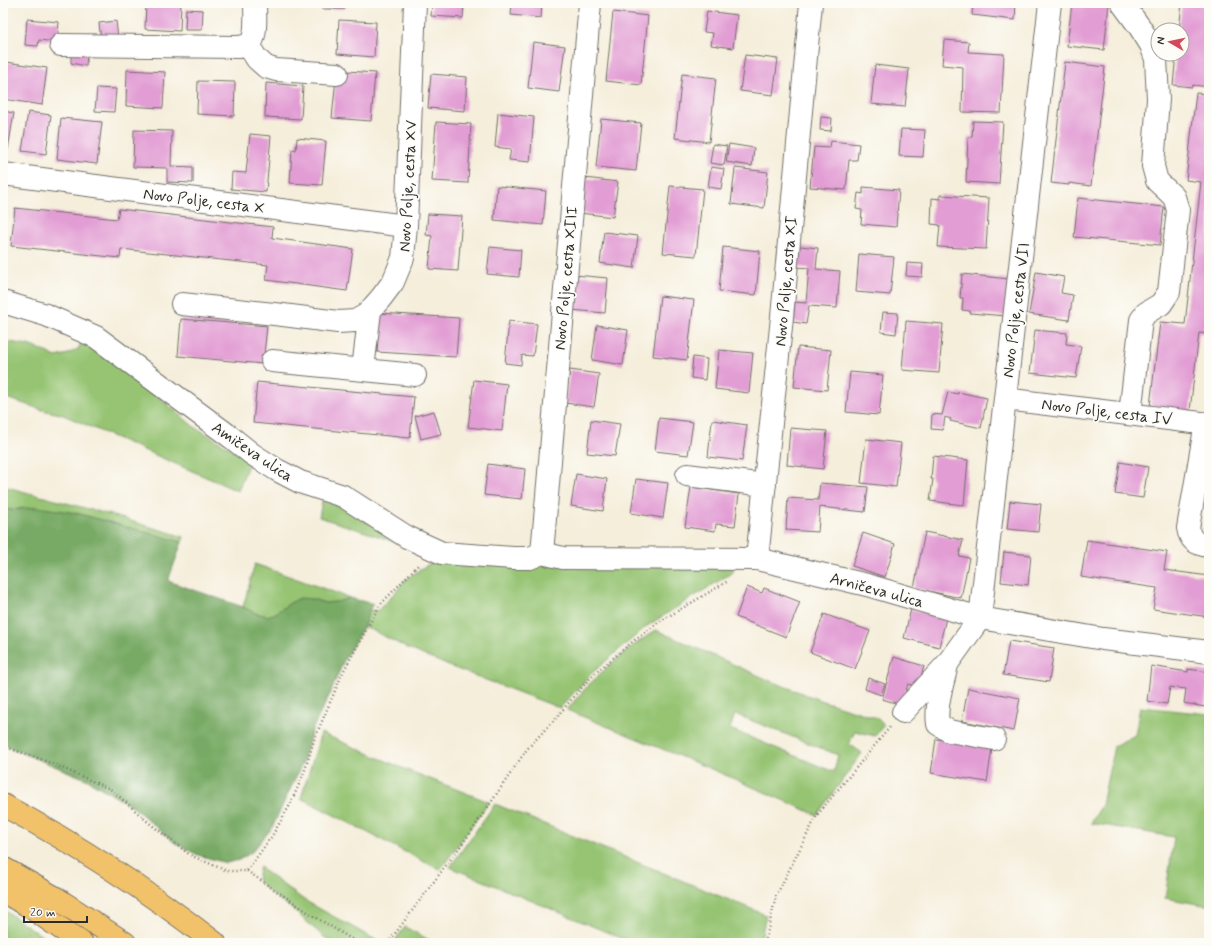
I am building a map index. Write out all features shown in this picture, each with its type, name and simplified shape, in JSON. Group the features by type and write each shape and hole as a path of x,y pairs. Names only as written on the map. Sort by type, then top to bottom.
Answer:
{"highway":[{"path":"3,805 44,827 125,877 215,943"},
{"path":"3,868 56,898 125,943"},
{"path":"3,891 30,907 82,943"}],"street":[{"path":"61,45 239,47 248,45 251,42 254,32 255,3"},
{"name":"Novo Polje, cesta XV","path":"182,304 338,322 355,320 366,315 381,298 393,282 403,258 406,226 415,3"},
{"name":"Novo Polje, cesta XIII","path":"542,553 590,3"},
{"name":"Novo Polje, cesta XI","path":"757,559 782,317 811,3"},
{"name":"Novo Polje, cesta VII","path":"980,618 1050,3"},
{"path":"1122,3 1151,45 1156,59 1158,99 1152,166 1157,181 1174,197 1178,210 1169,292 1161,304 1146,313 1141,320 1130,414"},
{"path":"248,45 257,60 266,67 276,70 337,74"},
{"name":"Novo Polje, cesta X","path":"3,174 406,226"},
{"name":"Amičeva ulica","path":"3,302 46,315 96,337 252,454 277,470 300,482 343,496 406,537 442,553 530,558 542,553"},
{"path":"363,369 370,311"},
{"path":"272,361 415,375"},
{"name":"Novo Polje, cesta IV","path":"1005,399 1208,424"},
{"path":"1208,424 1188,534 1193,542 1209,546"},
{"path":"687,475 765,485"},
{"name":"Arničeva ulica","path":"542,553 563,558 757,559 867,585 980,618 1103,639 1209,652"},
{"path":"903,712 947,664 980,618"},
{"path":"947,664 937,717 938,724 949,731 994,739"}],"path":[{"path":"247,871 272,836 290,805 304,773 314,740 343,672 380,605 416,566 442,553"},
{"path":"388,943 471,832 527,749 590,679 625,648 654,626 731,579"},
{"path":"765,943 776,896 816,815 859,762 903,712"},
{"path":"3,746 51,763 112,790 148,822 190,855 227,871 247,871 312,915 358,943"}],"green space":[{"path":"84,338 139,380 193,426 250,460 238,491 61,414 46,411 3,397 3,343 10,342 28,345 56,357 68,354 78,349"},
{"path":"3,486 111,515 184,537 182,542 76,513 24,508 11,510 3,508"},
{"path":"330,497 414,550 381,537 319,517 322,502"},
{"path":"37,507 76,513 182,542 168,581 243,607 255,613 267,616 274,614 300,598 312,599 325,603 337,602 350,598 373,604 369,610 364,626 344,660 330,694 312,730 303,762 272,828 252,852 239,860 226,863 198,855 175,843 133,807 86,779 3,745 3,508 11,510"},
{"path":"445,560 525,566 565,564 733,567 733,572 647,626 592,673 560,708 449,666 407,648 364,626 369,610 377,611 406,579 429,564"},
{"path":"255,564 350,598 337,602 325,603 312,599 292,602 274,614 267,616 255,613 243,607"},
{"path":"656,630 773,682 820,700 877,718 884,725 875,736 855,731 849,744 862,753 817,815 716,771 567,710 597,676 643,638","holes":["735,714 838,755 834,772 730,729"]},
{"path":"1140,707 1209,714 1209,906 1165,898 1174,837 1091,823 1102,805 1114,746 1135,735"},
{"path":"321,733 407,770 489,802 440,870 301,798"},
{"path":"495,804 766,915 760,943 633,943 450,867"},
{"path":"260,866 264,871 304,900 381,943 334,943 324,937 291,908 270,893 257,880"},
{"path":"3,909 52,943 3,943"},
{"path":"405,927 431,941 435,943 393,943"}],"building":[{"path":"146,3 181,3 180,31 145,29"},
{"path":"322,3 345,3 345,9 322,9"},
{"path":"432,3 464,3 463,18 431,16"},
{"path":"512,3 542,3 541,18 511,15"},
{"path":"973,3 1016,3 1015,20 972,15"},
{"path":"1072,3 1109,4 1104,50 1067,46"},
{"path":"1182,3 1209,3 1209,87 1173,85 1175,62 1190,62 1190,22 1180,22"},
{"path":"186,9 203,10 202,30 185,30"},
{"path":"707,11 737,15 733,48 711,45 713,33 704,32"},
{"path":"613,12 648,16 641,85 606,81"},
{"path":"27,19 59,22 57,42 39,40 38,46 25,45"},
{"path":"339,20 376,22 374,57 337,54"},
{"path":"116,21 118,38 101,40 99,23"},
{"path":"944,40 969,42 968,52 1004,54 1001,113 962,112 963,67 942,65"},
{"path":"533,42 565,46 559,92 528,88"},
{"path":"71,51 87,52 86,66 71,63"},
{"path":"745,55 778,59 773,95 740,91"},
{"path":"6,62 47,68 42,105 3,99 3,66 6,66"},
{"path":"1065,62 1105,67 1091,186 1069,183 1069,185 1051,183"},
{"path":"875,65 909,69 905,107 871,104"},
{"path":"127,70 165,72 163,108 126,106"},
{"path":"347,71 375,73 371,121 332,118 336,78"},
{"path":"431,74 467,77 465,111 428,108"},
{"path":"682,74 716,78 709,142 675,138"},
{"path":"198,81 235,82 234,116 197,114"},
{"path":"266,83 303,86 301,119 265,117"},
{"path":"97,88 116,89 114,112 95,111"},
{"path":"1196,93 1209,94 1209,334 1199,333 1190,411 1150,406 1160,322 1185,324 1201,182 1186,180"},
{"path":"3,111 14,113 8,149 3,149"},
{"path":"28,112 51,115 46,154 22,151"},
{"path":"498,113 534,117 530,162 509,160 511,149 495,147"},
{"path":"821,117 832,118 831,131 820,130"},
{"path":"61,118 102,122 97,164 57,159"},
{"path":"601,119 641,123 636,171 596,167"},
{"path":"973,121 1003,122 999,184 966,182 968,137 972,137"},
{"path":"436,122 471,124 468,183 432,181"},
{"path":"901,129 925,130 923,157 899,156"},
{"path":"134,130 172,131 171,166 193,167 193,183 167,182 167,168 133,167"},
{"path":"250,134 271,136 266,192 231,189 232,172 246,173"},
{"path":"297,138 326,141 322,185 290,183 292,149 296,150"},
{"path":"831,141 859,144 857,160 849,160 846,190 810,187 814,147 830,148"},
{"path":"713,144 727,146 724,165 710,163"},
{"path":"729,144 754,148 752,166 726,162"},
{"path":"711,167 724,169 721,189 708,187"},
{"path":"735,168 768,172 764,208 731,204"},
{"path":"585,178 618,182 613,217 580,213"},
{"path":"497,186 546,191 543,225 494,220"},
{"path":"670,186 703,189 696,256 663,253"},
{"path":"863,187 899,190 896,227 861,224 862,210 856,209 858,193 863,194"},
{"path":"940,195 989,198 986,249 938,247 940,225 931,224 932,198 940,199"},
{"path":"1078,198 1164,207 1160,245 1074,237"},
{"path":"15,208 117,219 119,209 273,227 272,238 353,249 347,291 266,280 268,265 121,249 120,258 11,246"},
{"path":"428,214 462,216 458,271 429,269 432,236 426,235"},
{"path":"604,232 638,236 634,268 600,263"},
{"path":"800,246 818,248 816,269 840,271 837,308 809,306 806,324 793,322 795,302 806,303 809,268 797,267"},
{"path":"490,247 521,250 519,277 487,274"},
{"path":"723,247 760,251 756,295 719,291"},
{"path":"859,254 894,257 890,295 856,292"},
{"path":"907,263 923,264 922,277 906,276"},
{"path":"1036,272 1064,277 1061,293 1073,295 1069,320 1029,314"},
{"path":"962,274 1009,279 1006,316 970,313 970,311 962,310 963,298 960,298"},
{"path":"575,275 608,278 605,313 571,310"},
{"path":"660,296 694,300 687,360 653,356"},
{"path":"883,312 898,313 896,334 881,332"},
{"path":"379,313 459,318 456,357 377,352"},
{"path":"181,319 267,326 263,364 178,356"},
{"path":"509,321 537,324 533,356 522,355 521,365 505,363"},
{"path":"906,321 943,324 939,373 902,370"},
{"path":"597,325 628,330 623,365 592,360"},
{"path":"1035,330 1067,333 1066,344 1081,346 1076,378 1030,373"},
{"path":"798,347 831,350 827,390 794,387"},
{"path":"719,350 753,353 749,393 715,389"},
{"path":"693,357 707,359 705,380 691,378"},
{"path":"570,370 599,374 594,407 565,403"},
{"path":"850,372 883,375 879,415 846,412"},
{"path":"474,380 507,384 502,431 468,427"},
{"path":"257,382 414,397 410,438 253,423"},
{"path":"948,392 958,394 958,392 987,398 981,428 950,421 951,419 945,417 943,430 931,429 932,414 942,415"},
{"path":"434,411 441,434 421,439 415,416"},
{"path":"659,418 693,422 688,455 655,451"},
{"path":"591,420 620,424 615,456 587,453"},
{"path":"712,420 747,425 742,461 708,457"},
{"path":"790,428 827,431 823,469 787,465"},
{"path":"866,439 901,443 896,487 861,483"},
{"path":"933,456 968,460 964,505 930,501 933,479 931,479"},
{"path":"1120,462 1148,467 1143,498 1115,494"},
{"path":"488,464 525,469 522,499 484,495"},
{"path":"576,474 607,479 603,511 571,506"},
{"path":"636,479 668,483 663,518 631,513"},
{"path":"820,483 868,487 865,512 820,507 818,532 786,530 788,498 818,500"},
{"path":"691,487 739,494 735,526 716,524 715,531 685,527"},
{"path":"1010,501 1041,504 1038,532 1007,529"},
{"path":"925,532 963,540 959,556 969,558 961,598 914,588"},
{"path":"863,533 895,544 885,577 852,566"},
{"path":"1087,540 1167,552 1164,570 1209,576 1209,617 1153,609 1157,588 1081,577"},
{"path":"1004,552 1031,555 1028,585 1001,582"},
{"path":"747,587 762,593 764,588 800,602 786,637 736,617"},
{"path":"911,609 946,618 939,647 904,638"},
{"path":"824,614 870,631 855,669 810,652"},
{"path":"1009,641 1054,648 1049,682 1003,675"},
{"path":"894,657 924,666 918,687 908,684 902,705 882,699"},
{"path":"1151,666 1188,672 1188,669 1209,672 1209,689 1207,689 1205,707 1184,703 1186,689 1170,687 1167,704 1147,701"},
{"path":"868,678 885,684 881,695 865,689"},
{"path":"968,688 1020,698 1014,731 962,721"},
{"path":"936,739 992,748 987,782 931,773"}]}
